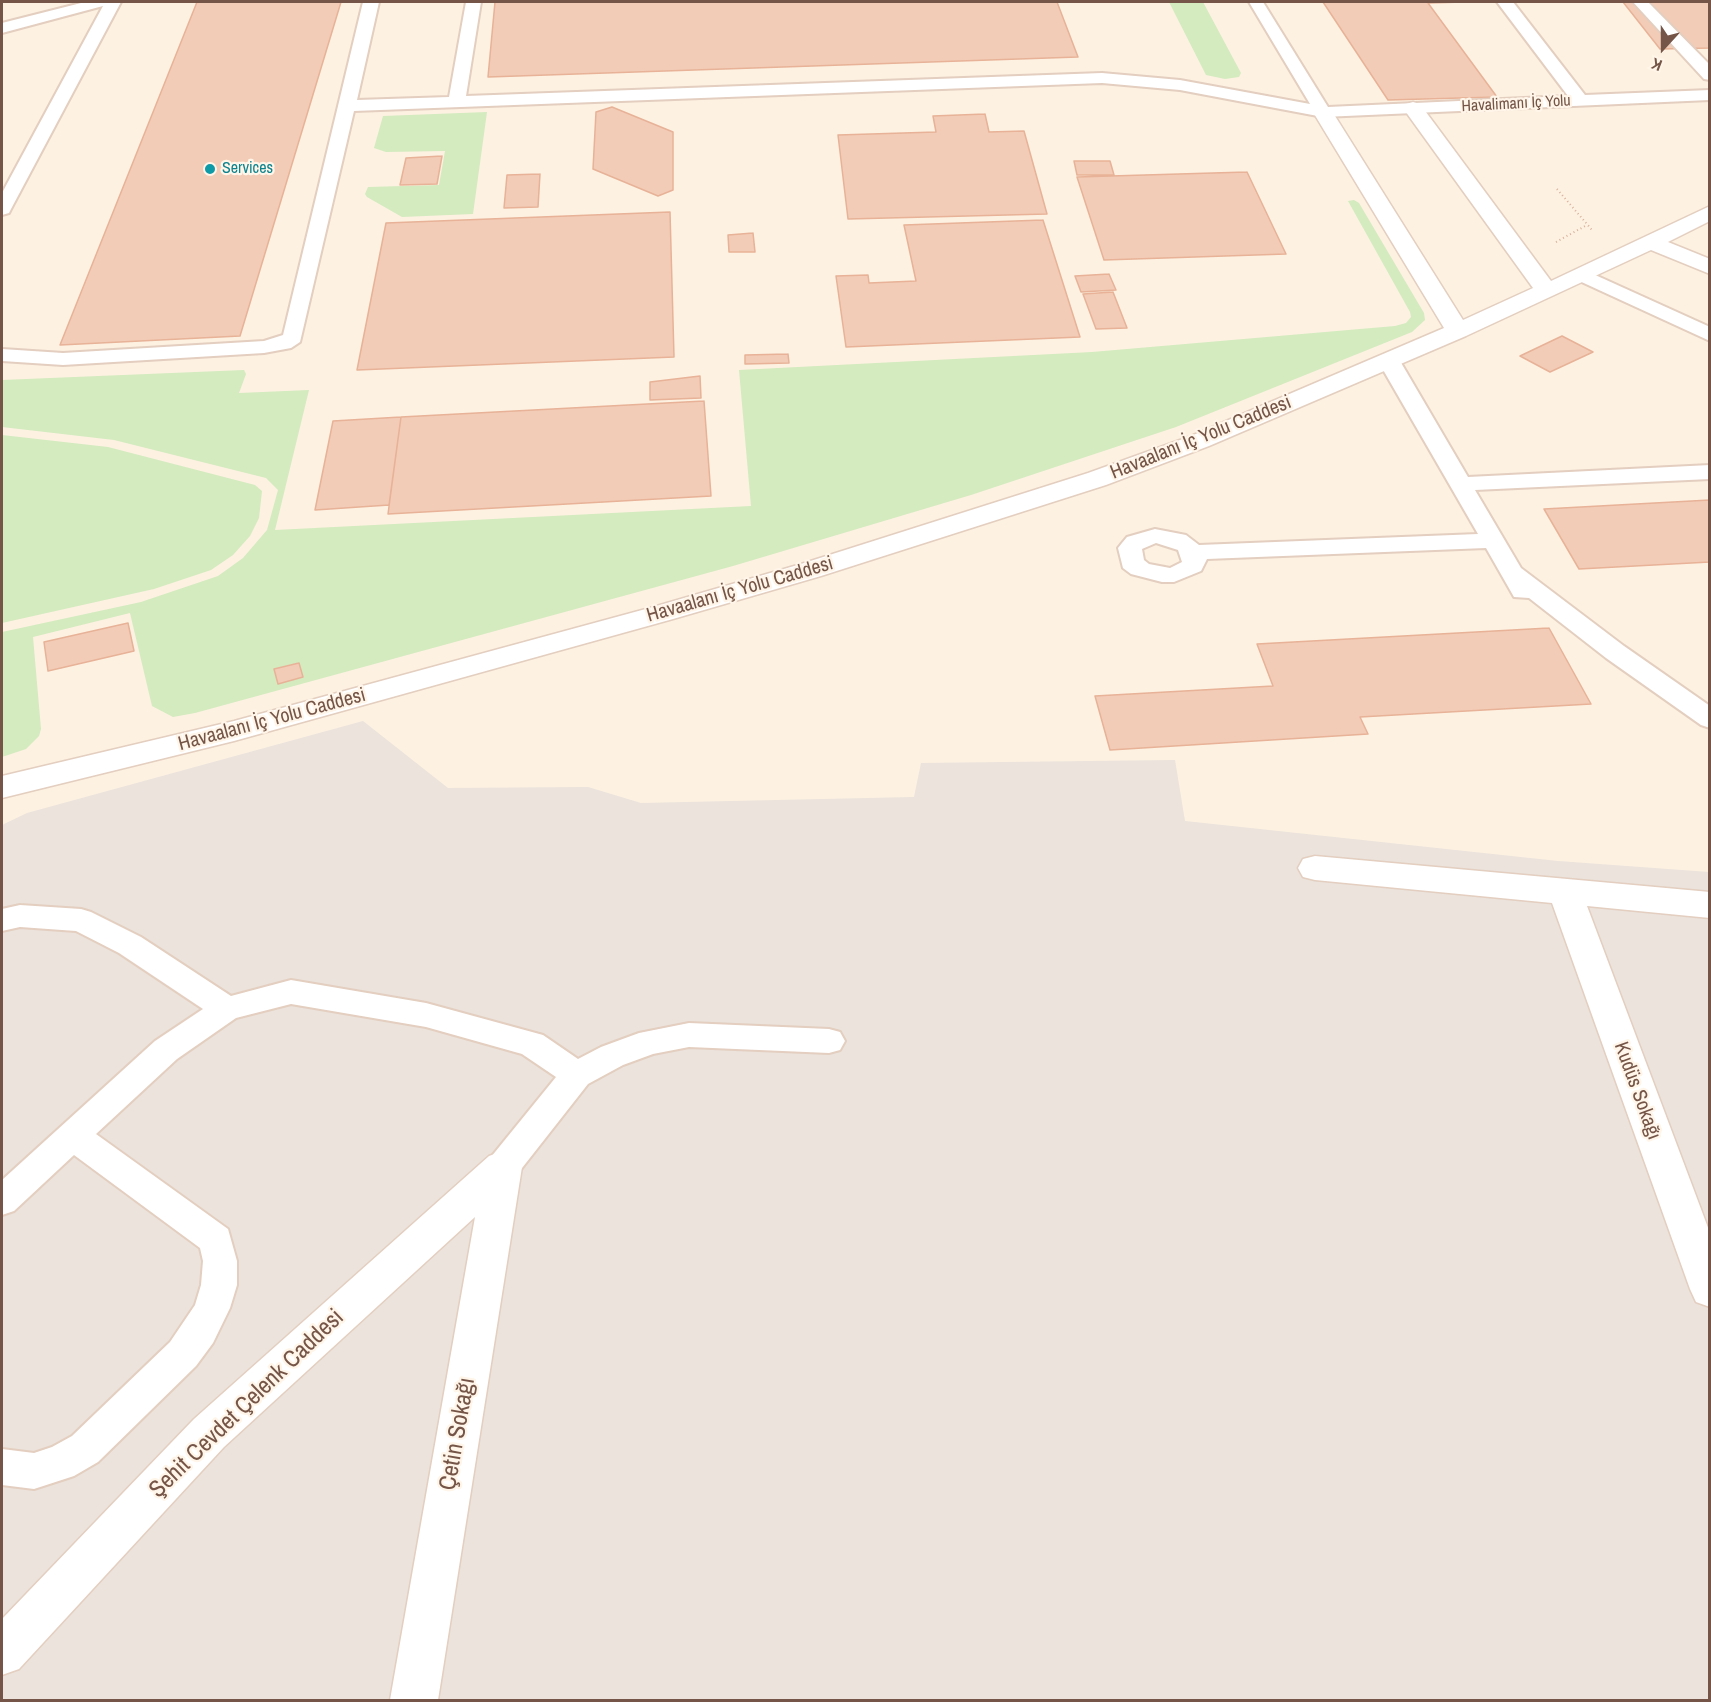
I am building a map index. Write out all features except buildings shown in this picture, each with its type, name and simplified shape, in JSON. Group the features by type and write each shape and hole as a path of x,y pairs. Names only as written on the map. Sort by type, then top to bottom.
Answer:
{"street":[{"path":"1413,108 1547,291"},
{"path":"1323,112 1458,331"},
{"name":"Havaalanı İç Yolu Caddesi","path":"2,787 234,732 811,570 1097,479 1200,441 1458,331 1582,275 1710,212"},
{"path":"1650,242 1710,267"},
{"path":"1315,868 1710,905"},
{"name":"Kudüs Sokağı","path":"1565,893 1710,1289"},
{"name":"Şehit Cevdet Çelenk Caddesi","path":"2,1652 209,1433 503,1167"},
{"name":"Çetin Sokağı","path":"414,1701 503,1167"}],"lane":[{"path":"2,28 101,2"},
{"path":"2,208 113,2"},
{"path":"2,355 63,359 284,344 293,338 371,2"},
{"path":"457,102 473,2"},
{"path":"1256,2 1323,112"},
{"path":"1505,2 1581,101"},
{"path":"1640,2 1710,75"},
{"name":"Havalimanı İç Yolu","path":"347,106 1102,78 1180,85 1323,112 1710,95"},
{"path":"1582,275 1710,335"},
{"path":"1389,361 1523,592"},
{"path":"1460,484 1710,472"},
{"path":"1193,552 1492,541"},
{"path":"1510,570 1615,652 1710,719"},
{"path":"2,920 20,916 81,920 130,945 227,1009"},
{"path":"2,1201 166,1050 227,1009 291,992 426,1015 532,1044 577,1075"},
{"path":"503,1167 577,1075 612,1056 650,1042 689,1035 829,1041"},
{"path":"2,1467 34,1471 61,1463 85,1449 183,1354 200,1332 212,1308 219,1285 220,1262 216,1240 72,1135"}],"shaded area":[{"path":"363,721 448,788 588,787 641,803 914,797 921,763 1175,760 1185,821 1558,861 1709,872 1709,1700 2,1700 2,825 27,813"}],"green space":[{"path":"1169,2 1203,2 1241,73 1239,77 1225,79 1206,75"},
{"path":"487,112 473,214 402,217 367,197 365,194 368,187 439,185 445,151 386,152 374,148 383,116"},
{"path":"1354,200 1359,203 1424,313 1425,320 1412,332 1176,427 971,495 733,566 195,713 173,717 152,706 130,613 33,637 41,729 39,736 26,749 2,757 2,632 141,602 218,576 243,558 267,530 278,490 266,478 114,440 2,427 2,380 244,370 246,374 239,393 309,390 275,530 751,506 739,370 1092,352 1395,326 1406,323 1411,317 1410,312 1348,201"},
{"path":"2,435 108,447 255,485 262,491 259,518 250,536 233,555 211,570 154,589 2,623"}],"place":[{"name":"Services","path":"210,169"}]}
